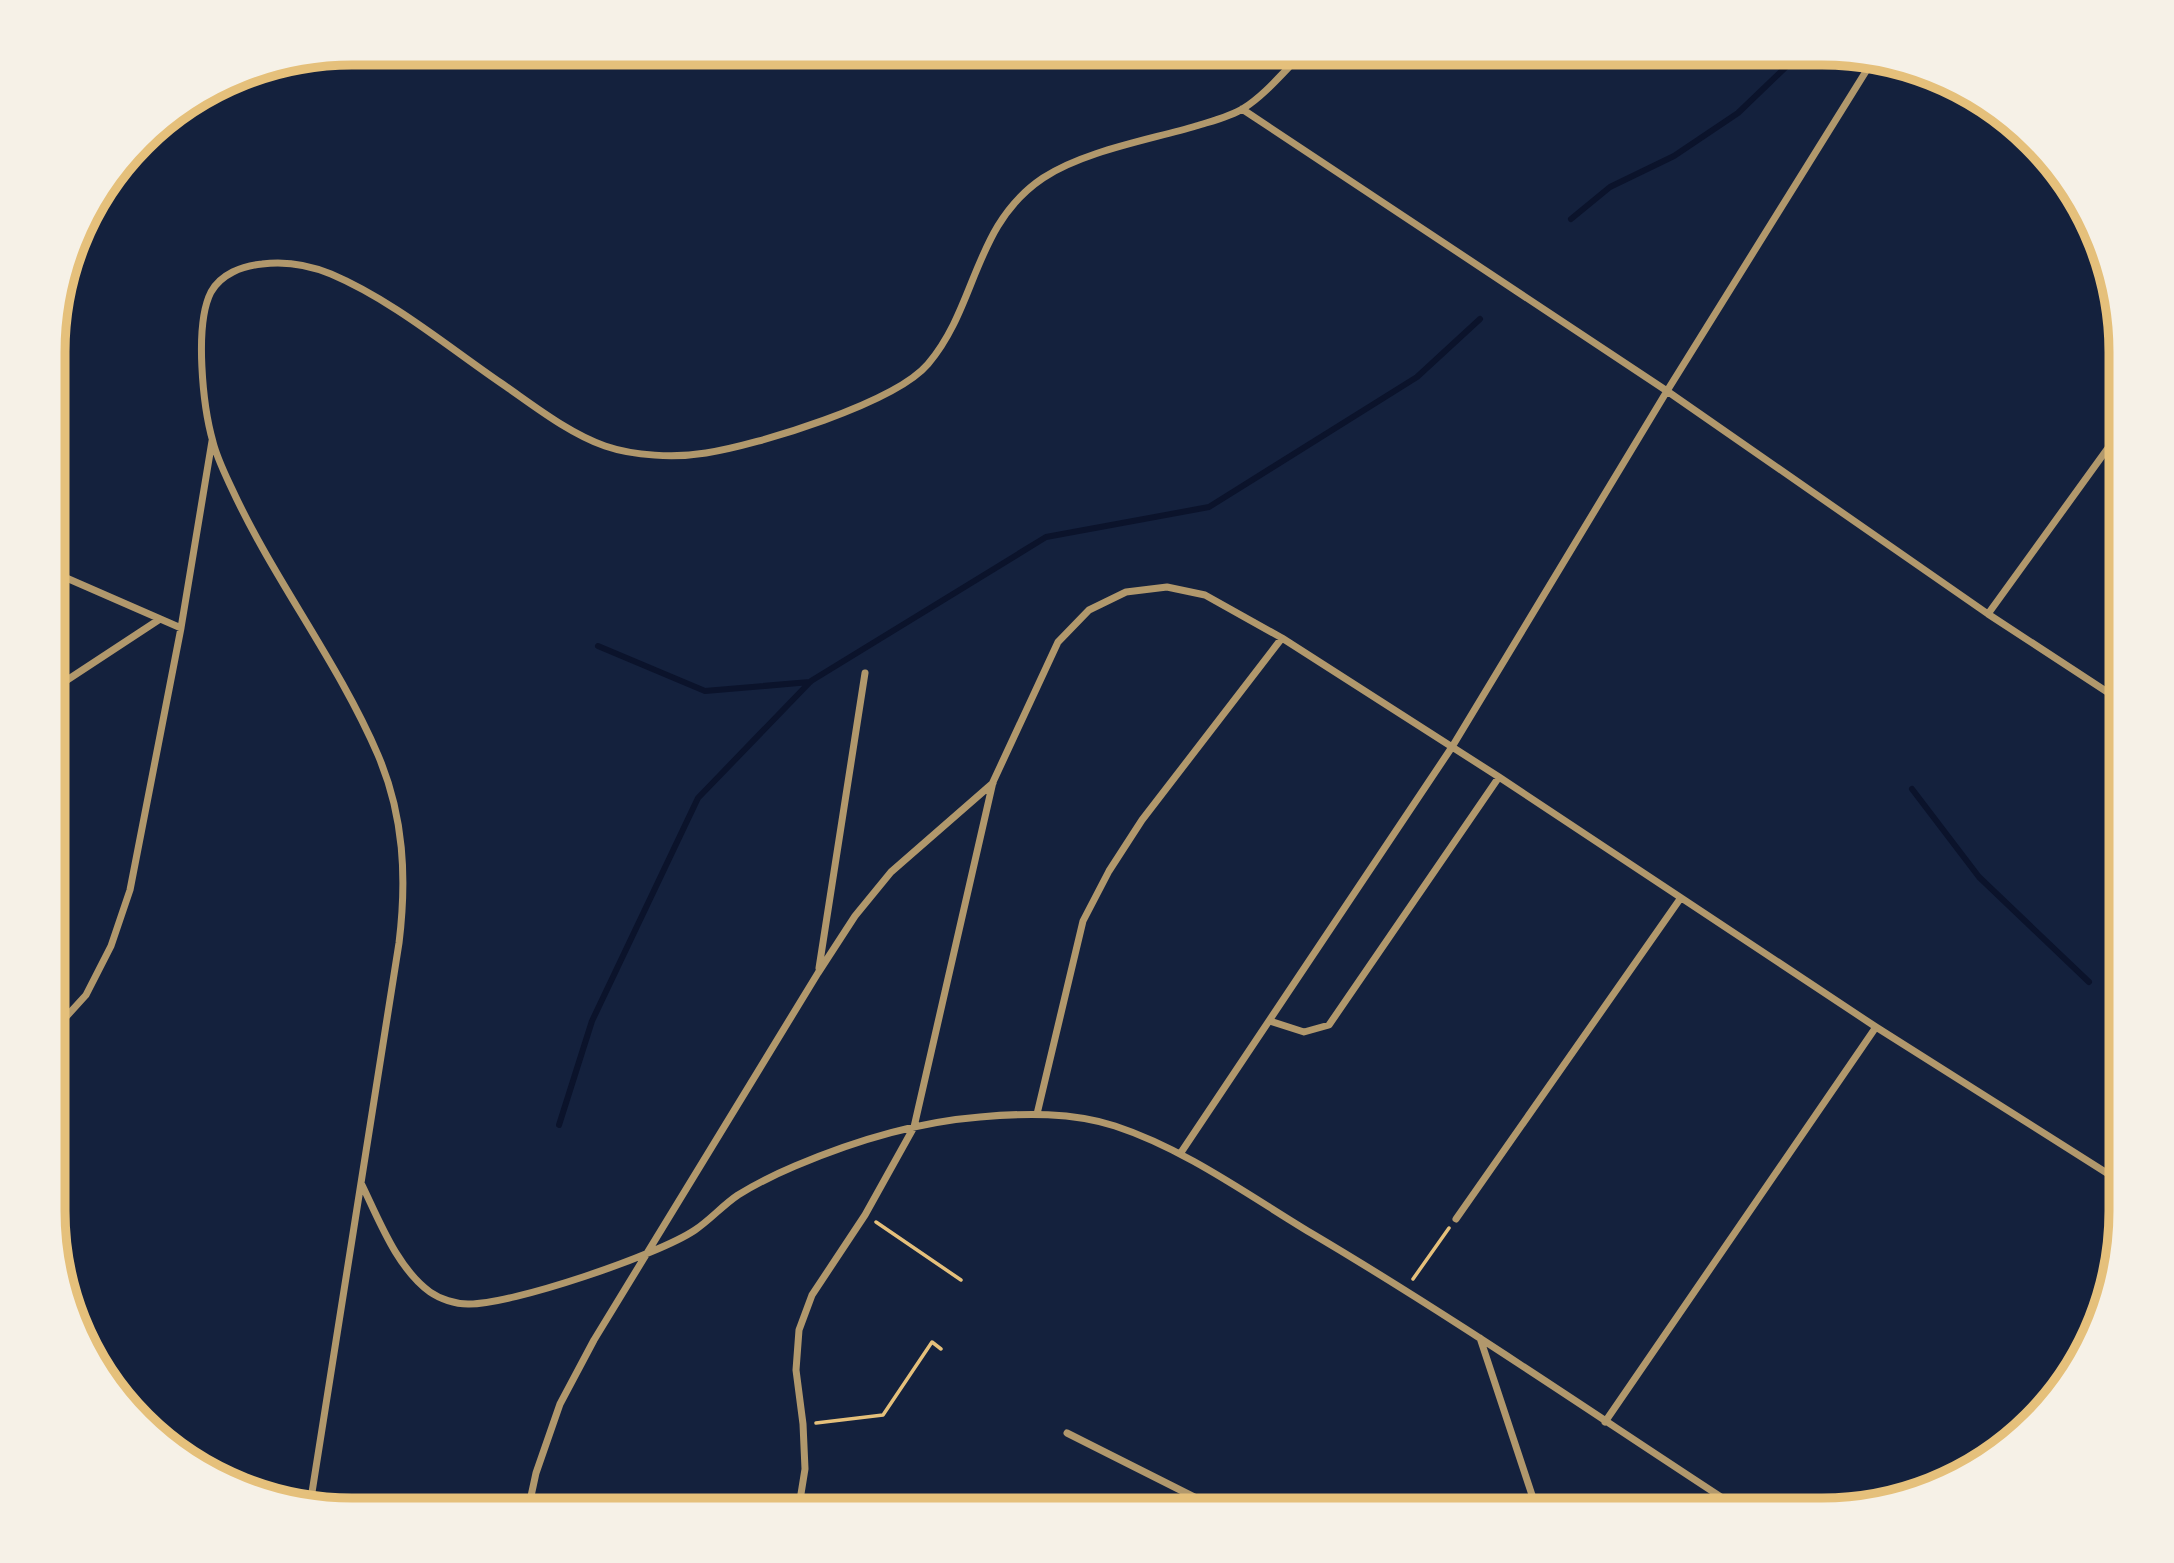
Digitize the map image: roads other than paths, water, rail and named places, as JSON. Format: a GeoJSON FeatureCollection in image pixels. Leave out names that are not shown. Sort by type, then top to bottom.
{"type":"FeatureCollection","features":[{"type":"Feature","properties":{"kind":"street"},"geometry":{"type":"LineString","coordinates":[[312,1496],[405,896],[403,848],[395,804],[378,754],[233,492],[212,440],[203,373],[202,324],[212,291],[229,273],[251,265],[284,261],[329,273],[382,303],[552,418],[605,446],[654,454],[700,454],[747,445],[866,404],[902,387],[926,367],[949,334],[998,222],[1017,199],[1046,176],[1080,160],[1242,109],[1290,65]]}},
{"type":"Feature","properties":{"kind":"street"},"geometry":{"type":"LineString","coordinates":[[1180,1154],[1452,747],[1667,391],[1868,68]]}},
{"type":"Feature","properties":{"kind":"street"},"geometry":{"type":"LineString","coordinates":[[1242,109],[1667,391],[1988,614],[2109,693]]}},
{"type":"Feature","properties":{"kind":"street"},"geometry":{"type":"LineString","coordinates":[[65,1017],[86,995],[111,946],[130,890],[181,628],[212,440]]}},
{"type":"Feature","properties":{"kind":"street"},"geometry":{"type":"LineString","coordinates":[[1988,614],[2109,447]]}},
{"type":"Feature","properties":{"kind":"street"},"geometry":{"type":"LineString","coordinates":[[65,577],[181,628]]}},
{"type":"Feature","properties":{"kind":"street"},"geometry":{"type":"LineString","coordinates":[[800,1498],[804,1469],[803,1424],[796,1370],[799,1330],[812,1295],[865,1215],[914,1126],[993,782],[1058,642],[1089,610],[1126,592],[1167,587],[1205,595],[1282,638],[1499,777],[1876,1027],[2109,1174]]}},
{"type":"Feature","properties":{"kind":"street"},"geometry":{"type":"LineString","coordinates":[[65,681],[160,619]]}},
{"type":"Feature","properties":{"kind":"street"},"geometry":{"type":"LineString","coordinates":[[1037,1114],[1083,921],[1109,871],[1142,820],[1282,638]]}},
{"type":"Feature","properties":{"kind":"street"},"geometry":{"type":"LineString","coordinates":[[818,973],[864,673]]}},
{"type":"Feature","properties":{"kind":"street"},"geometry":{"type":"LineString","coordinates":[[1270,1021],[1304,1032],[1329,1026],[1499,777]]}},
{"type":"Feature","properties":{"kind":"street"},"geometry":{"type":"LineString","coordinates":[[531,1498],[536,1473],[561,1404],[594,1340],[818,973],[855,916],[891,872],[993,782]]}},
{"type":"Feature","properties":{"kind":"street"},"geometry":{"type":"LineString","coordinates":[[1456,1219],[1680,899]]}},
{"type":"Feature","properties":{"kind":"street"},"geometry":{"type":"LineString","coordinates":[[1605,1422],[1876,1027]]}},
{"type":"Feature","properties":{"kind":"street"},"geometry":{"type":"LineString","coordinates":[[362,1184],[388,1239],[414,1277],[430,1293],[448,1301],[469,1304],[542,1290],[651,1250],[694,1230],[739,1195],[791,1167],[846,1145],[914,1126],[978,1117],[1037,1114],[1114,1126],[1180,1154],[1406,1289],[1722,1498]]}},
{"type":"Feature","properties":{"kind":"street"},"geometry":{"type":"LineString","coordinates":[[1480,1337],[1532,1498]]}},
{"type":"Feature","properties":{"kind":"street"},"geometry":{"type":"LineString","coordinates":[[1068,1433],[1196,1498]]}},
{"type":"Feature","properties":{"kind":"waterway"},"geometry":{"type":"LineString","coordinates":[[1571,219],[1610,187],[1674,156],[1738,113],[1788,65]]}},
{"type":"Feature","properties":{"kind":"waterway"},"geometry":{"type":"LineString","coordinates":[[559,1125],[592,1021],[698,798],[811,681],[1046,537],[1209,507],[1417,377],[1480,319]]}},
{"type":"Feature","properties":{"kind":"waterway"},"geometry":{"type":"LineString","coordinates":[[598,646],[705,691],[810,682]]}},
{"type":"Feature","properties":{"kind":"waterway"},"geometry":{"type":"LineString","coordinates":[[1912,789],[1979,877],[2089,982]]}}]}
